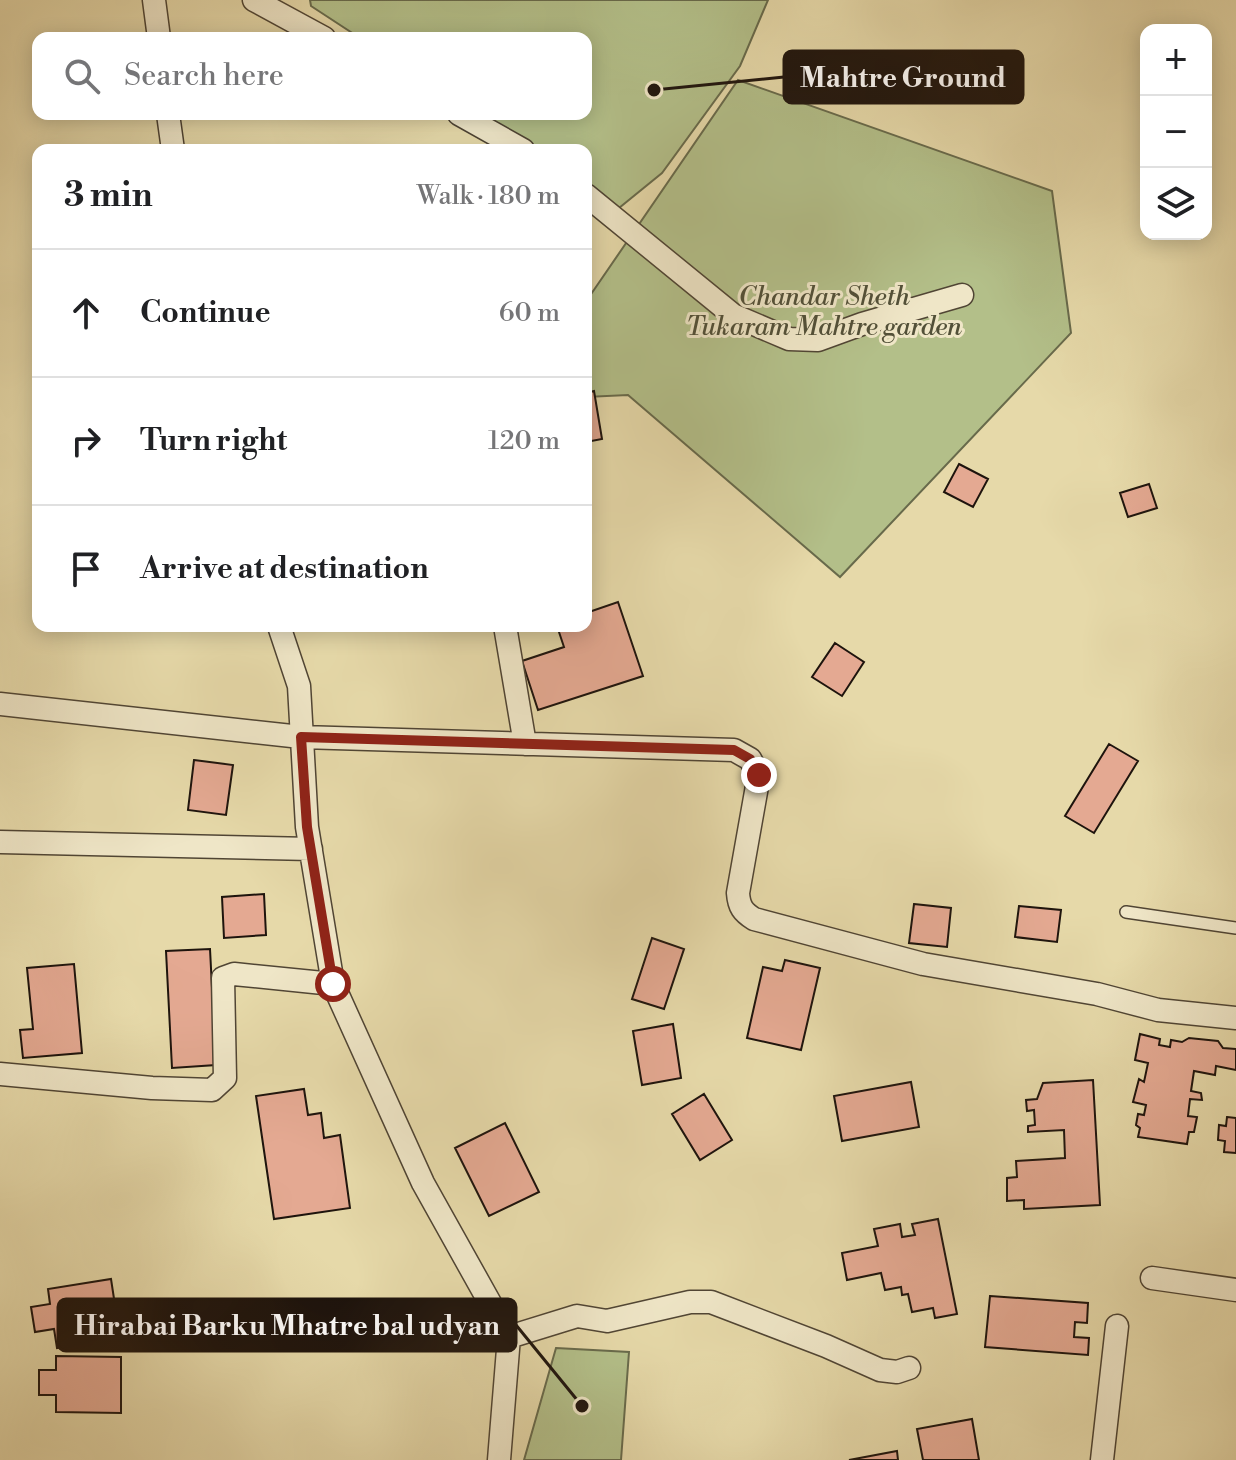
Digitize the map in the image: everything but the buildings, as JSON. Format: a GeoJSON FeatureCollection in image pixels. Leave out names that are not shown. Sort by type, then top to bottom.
{"type":"FeatureCollection","features":[{"type":"Feature","properties":{"kind":"street"},"geometry":{"type":"LineString","coordinates":[[154,0],[158,32]]}},
{"type":"Feature","properties":{"kind":"street"},"geometry":{"type":"LineString","coordinates":[[254,0],[313,32]]}},
{"type":"Feature","properties":{"kind":"street"},"geometry":{"type":"LineString","coordinates":[[169,120],[172,144]]}},
{"type":"Feature","properties":{"kind":"street"},"geometry":{"type":"LineString","coordinates":[[470,120],[512,144]]}},
{"type":"Feature","properties":{"kind":"street"},"geometry":{"type":"LineString","coordinates":[[592,200],[733,315],[789,339],[818,340],[962,295]]}},
{"type":"Feature","properties":{"kind":"street"},"geometry":{"type":"LineString","coordinates":[[281,632],[299,686],[311,849],[333,984],[423,1183],[509,1337],[499,1460]]}},
{"type":"Feature","properties":{"kind":"street"},"geometry":{"type":"LineString","coordinates":[[506,632],[525,744]]}},
{"type":"Feature","properties":{"kind":"street"},"geometry":{"type":"LineString","coordinates":[[0,704],[301,737],[734,750],[750,759],[759,775],[739,903],[744,912],[754,919],[923,964],[1097,994],[1158,1010],[1236,1018]]}},
{"type":"Feature","properties":{"kind":"street"},"geometry":{"type":"LineString","coordinates":[[0,842],[311,849]]}},
{"type":"Feature","properties":{"kind":"street"},"geometry":{"type":"LineString","coordinates":[[0,1074],[152,1088],[212,1090],[225,1078],[223,978],[234,974],[333,984]]}},
{"type":"Feature","properties":{"kind":"street"},"geometry":{"type":"LineString","coordinates":[[1152,1278],[1236,1290]]}},
{"type":"Feature","properties":{"kind":"street"},"geometry":{"type":"LineString","coordinates":[[509,1337],[577,1316],[607,1321],[690,1302],[711,1302],[880,1370],[897,1372],[909,1368]]}},
{"type":"Feature","properties":{"kind":"street"},"geometry":{"type":"LineString","coordinates":[[1102,1460],[1117,1326]]}},
{"type":"Feature","properties":{"kind":"lane"},"geometry":{"type":"LineString","coordinates":[[1126,912],[1236,928]]}},
{"type":"Feature","properties":{"kind":"green space"},"geometry":{"type":"Polygon","coordinates":[[[310,0],[768,0],[740,66],[662,173],[619,208],[592,190],[592,144],[522,144],[485,120],[592,120],[592,32],[351,32],[311,6],[310,0]]]}},
{"type":"Feature","properties":{"kind":"green space","name":"Chandar Sheth Tukaram Mahtre garden"},"geometry":{"type":"Polygon","coordinates":[[[738,80],[1052,191],[1071,333],[840,577],[628,395],[592,397],[592,293],[738,80]]]}},
{"type":"Feature","properties":{"kind":"green space"},"geometry":{"type":"Polygon","coordinates":[[[556,1348],[629,1352],[621,1460],[524,1460],[556,1348]]]}},
{"type":"Feature","properties":{"kind":"place","name":"Mahtre Ground"},"geometry":{"type":"Point","coordinates":[654,90]}},
{"type":"Feature","properties":{"kind":"place","name":"Hirabai Barku Mhatre bal udyan"},"geometry":{"type":"Point","coordinates":[582,1406]}},
{"type":"Feature","properties":{"kind":"route"},"geometry":{"type":"LineString","coordinates":[[333,984],[307,827],[301,737],[734,750],[750,759],[759,775]]}}]}
